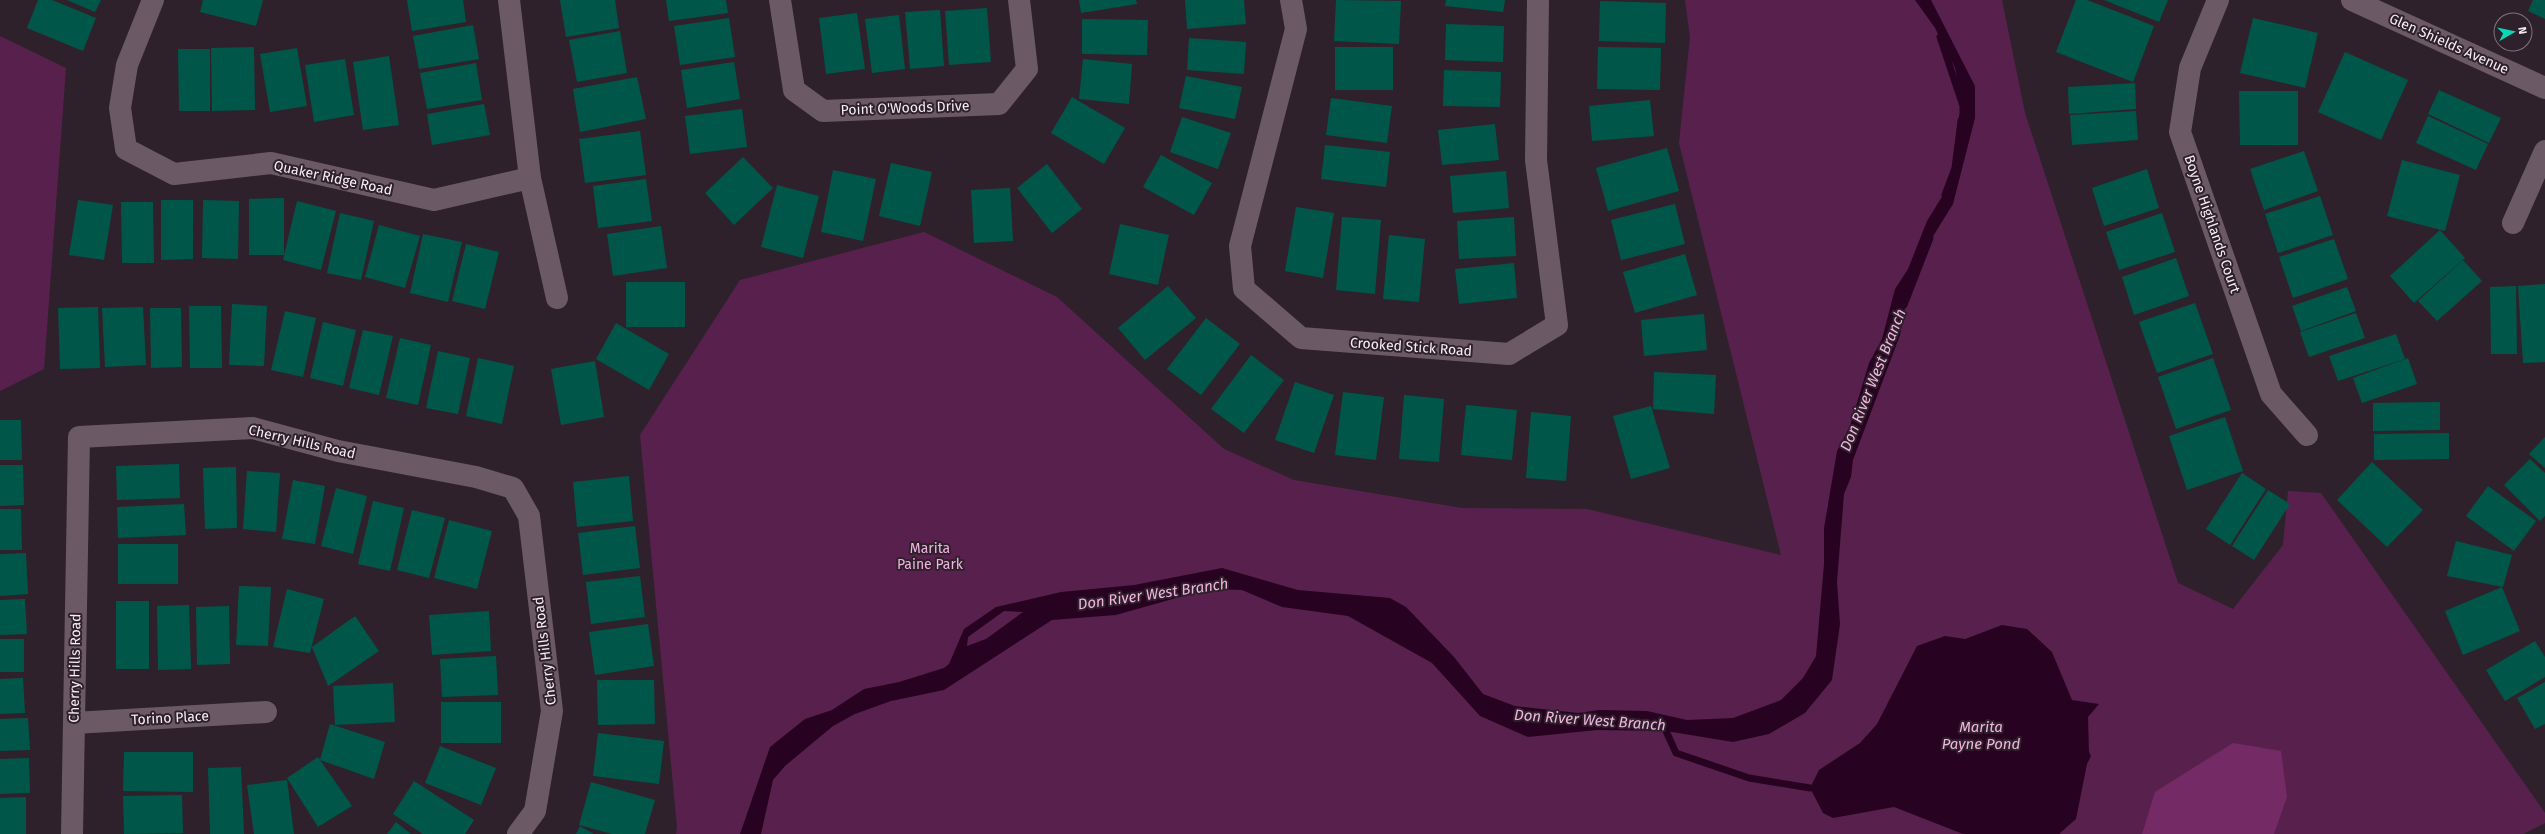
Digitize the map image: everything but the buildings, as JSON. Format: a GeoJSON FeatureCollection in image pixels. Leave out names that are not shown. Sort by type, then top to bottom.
{"type":"FeatureCollection","features":[{"type":"Feature","properties":{"kind":"street","name":"Quaker Ridge Road"},"geometry":{"type":"LineString","coordinates":[[153,0],[127,66],[120,108],[126,149],[174,174],[271,163],[434,200],[530,178]]}},
{"type":"Feature","properties":{"kind":"street"},"geometry":{"type":"LineString","coordinates":[[509,0],[530,178],[557,298]]}},
{"type":"Feature","properties":{"kind":"street","name":"Point O'Woods Drive"},"geometry":{"type":"LineString","coordinates":[[780,0],[794,90],[823,112],[998,104],[1027,69],[1019,0]]}},
{"type":"Feature","properties":{"kind":"street","name":"Crooked Stick Road"},"geometry":{"type":"LineString","coordinates":[[1291,0],[1296,29],[1240,246],[1244,289],[1301,338],[1509,354],[1557,326],[1536,160],[1538,0]]}},
{"type":"Feature","properties":{"kind":"street","name":"Boyne Highlands Court"},"geometry":{"type":"LineString","coordinates":[[2218,0],[2190,68],[2180,132],[2271,394],[2307,435]]}},
{"type":"Feature","properties":{"kind":"street","name":"Glen Shields Avenue"},"geometry":{"type":"LineString","coordinates":[[2352,0],[2545,88]]}},
{"type":"Feature","properties":{"kind":"street"},"geometry":{"type":"LineString","coordinates":[[2513,223],[2545,151]]}},
{"type":"Feature","properties":{"kind":"street","name":"Cherry Hills Road"},"geometry":{"type":"LineString","coordinates":[[72,834],[79,437],[253,428],[338,451],[476,477],[513,488],[529,516],[552,711],[535,811],[518,834]]}},
{"type":"Feature","properties":{"kind":"street","name":"Torino Place"},"geometry":{"type":"LineString","coordinates":[[74,723],[266,712]]}},
{"type":"Feature","properties":{"kind":"green space","name":"Marita Paine Park"},"geometry":{"type":"Polygon","coordinates":[[[1685,0],[2002,0],[2025,113],[2178,583],[2233,609],[2283,545],[2288,491],[2321,493],[2545,813],[2545,823],[2523,834],[676,834],[677,827],[640,435],[740,280],[924,232],[1057,297],[1224,449],[1294,480],[1462,508],[1587,509],[1781,555],[1679,143],[1690,37],[1685,0]]]}},
{"type":"Feature","properties":{"kind":"green space"},"geometry":{"type":"Polygon","coordinates":[[[0,36],[66,68],[44,369],[0,391],[0,36]]]}},
{"type":"Feature","properties":{"kind":"shaded area"},"geometry":{"type":"Polygon","coordinates":[[[2233,743],[2281,751],[2287,797],[2274,834],[2142,834],[2155,792],[2233,743]]]}},
{"type":"Feature","properties":{"kind":"water"},"geometry":{"type":"Polygon","coordinates":[[[1915,0],[1931,0],[1975,86],[1975,118],[1953,204],[1924,251],[1909,286],[1900,335],[1853,460],[1851,477],[1844,494],[1837,582],[1840,624],[1832,680],[1805,713],[1769,734],[1733,742],[1666,731],[1597,730],[1528,737],[1480,716],[1432,663],[1348,616],[1282,607],[1242,590],[1208,589],[1116,615],[1052,620],[944,690],[891,701],[855,714],[833,726],[785,766],[773,780],[761,834],[740,834],[770,747],[805,719],[832,710],[864,689],[899,682],[944,668],[949,664],[964,629],[996,607],[1061,592],[1134,585],[1222,568],[1298,590],[1390,598],[1406,607],[1454,657],[1483,694],[1515,706],[1578,713],[1599,710],[1647,711],[1687,720],[1733,718],[1781,700],[1803,678],[1816,656],[1824,564],[1824,528],[1837,451],[1850,426],[1869,363],[1882,339],[1895,289],[1908,269],[1927,221],[1951,182],[1961,135],[1958,121],[1962,101],[1955,68],[1935,28],[1915,0]],[[1004,611],[968,637],[967,646],[986,639],[1023,612],[1004,611]]]}},
{"type":"Feature","properties":{"kind":"water","name":"Marita Payne Pond"},"geometry":{"type":"Polygon","coordinates":[[[2002,625],[2027,629],[2052,652],[2072,700],[2099,704],[2088,717],[2089,752],[2091,756],[2087,764],[2076,819],[2059,834],[1963,834],[1894,807],[1833,818],[1823,813],[1810,788],[1819,770],[1860,743],[1877,724],[1917,646],[1945,636],[1965,639],[2002,625]]]}},
{"type":"Feature","properties":{"kind":"waterway","name":"Don River West Branch"},"geometry":{"type":"LineString","coordinates":[[1940,37],[1963,106],[1963,111]]}},
{"type":"Feature","properties":{"kind":"waterway","name":"Don River West Branch"},"geometry":{"type":"LineString","coordinates":[[1945,195],[1955,168],[1961,121]]}},
{"type":"Feature","properties":{"kind":"waterway","name":"Don River West Branch"},"geometry":{"type":"LineString","coordinates":[[1904,305],[1930,238]]}},
{"type":"Feature","properties":{"kind":"waterway"},"geometry":{"type":"LineString","coordinates":[[1666,731],[1676,753],[1749,778],[1810,788]]}}]}
